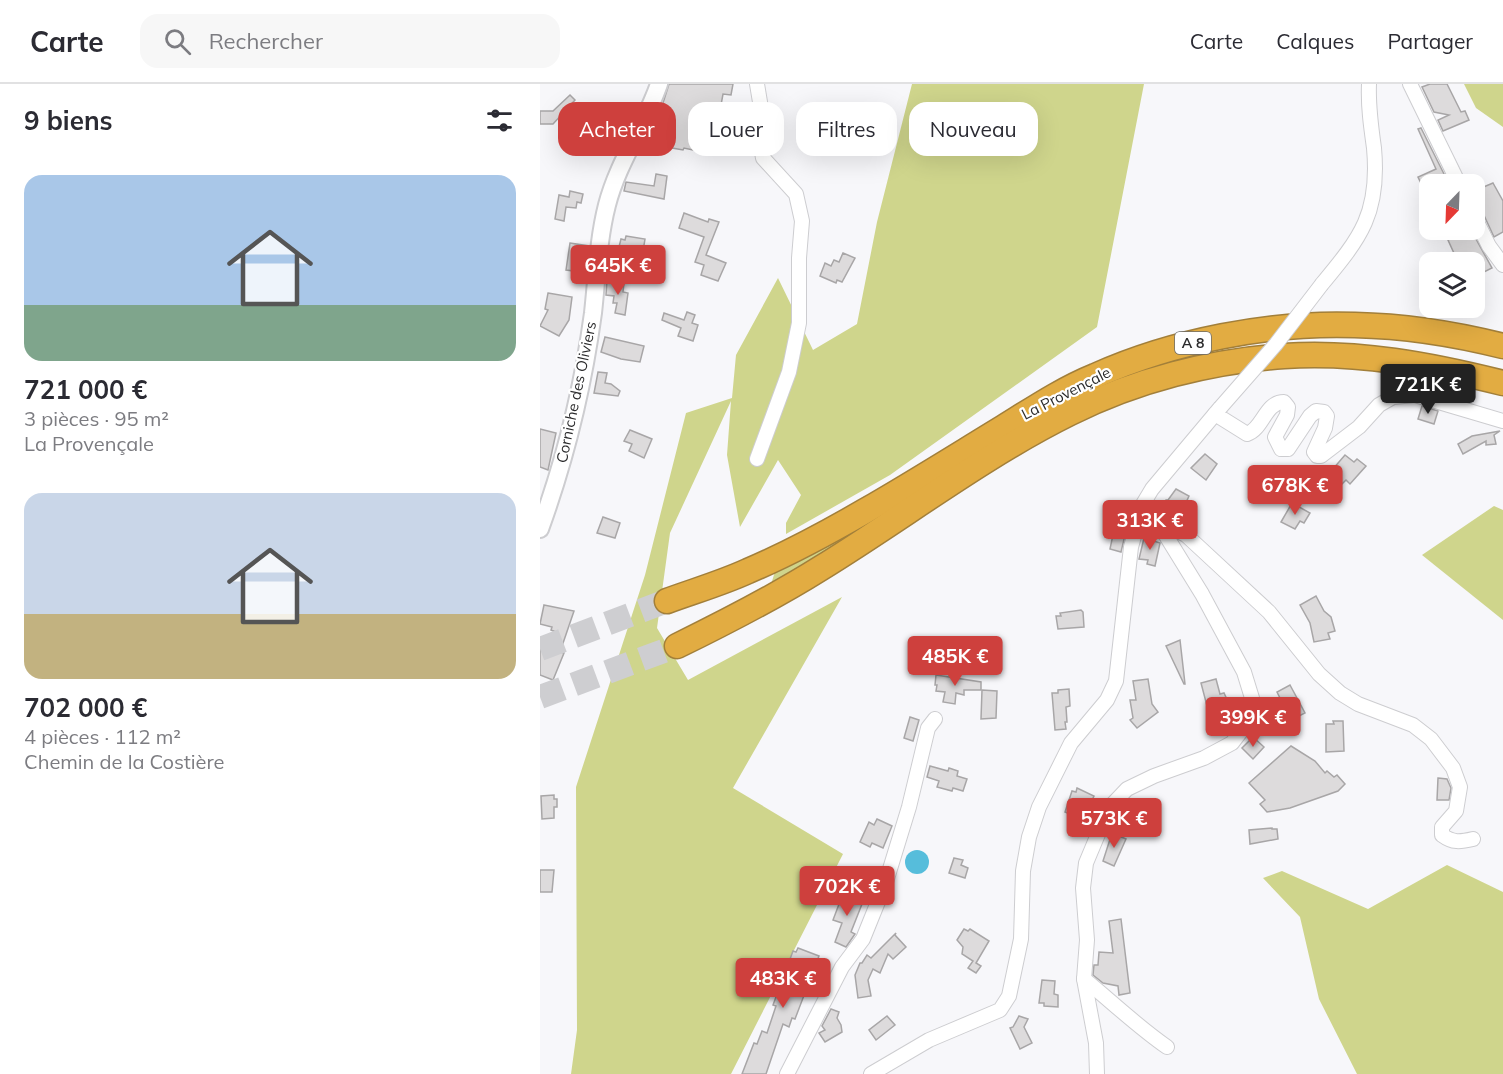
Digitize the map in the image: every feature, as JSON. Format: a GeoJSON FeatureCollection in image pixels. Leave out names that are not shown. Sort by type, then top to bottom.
{"type":"FeatureCollection","features":[{"type":"Feature","properties":{"kind":"highway","name":"La Provençale"},"geometry":{"type":"LineString","coordinates":[[667,601],[747,572],[864,512],[1054,396],[1094,376],[1182,345],[1260,330],[1354,324],[1450,335],[1503,346]]}},
{"type":"Feature","properties":{"kind":"highway","name":"La Provençale"},"geometry":{"type":"LineString","coordinates":[[678,646],[732,619],[820,569],[1037,430],[1106,397],[1154,380],[1241,361],[1312,355],[1388,359],[1503,382]]}},
{"type":"Feature","properties":{"kind":"street","name":"Corniche des Oliviers"},"geometry":{"type":"LineString","coordinates":[[540,529],[565,453],[580,382],[591,323],[599,249],[607,205],[617,176],[660,84]]}},
{"type":"Feature","properties":{"kind":"street"},"geometry":{"type":"LineString","coordinates":[[757,84],[761,108],[759,136],[763,158],[796,194],[802,221],[799,258],[799,323],[789,372],[757,459]]}},
{"type":"Feature","properties":{"kind":"street"},"geometry":{"type":"LineString","coordinates":[[871,1074],[929,1040],[1000,1010],[1009,996],[1021,939],[1023,871],[1029,837],[1040,807],[1071,743],[1107,699],[1116,681],[1131,547],[1138,519],[1152,489],[1276,344],[1356,242],[1373,199],[1376,178],[1369,84]]}},
{"type":"Feature","properties":{"kind":"street"},"geometry":{"type":"LineString","coordinates":[[1410,84],[1454,174]]}},
{"type":"Feature","properties":{"kind":"street"},"geometry":{"type":"LineString","coordinates":[[1485,238],[1503,265]]}},
{"type":"Feature","properties":{"kind":"street"},"geometry":{"type":"LineString","coordinates":[[1217,411],[1247,434],[1252,432],[1272,406],[1284,402],[1288,407],[1287,415],[1275,437],[1281,449],[1288,449],[1310,416],[1316,411],[1324,412],[1327,416],[1325,428],[1314,452],[1317,456],[1321,456],[1359,427],[1379,405],[1393,397],[1415,395],[1503,422]]}},
{"type":"Feature","properties":{"kind":"street"},"geometry":{"type":"LineString","coordinates":[[1138,519],[1172,528],[1186,535],[1269,612],[1319,674],[1340,693],[1358,704],[1413,726],[1431,739],[1453,768],[1460,787],[1456,811],[1442,827],[1442,835],[1449,841],[1459,843],[1473,839]]}},
{"type":"Feature","properties":{"kind":"street"},"geometry":{"type":"LineString","coordinates":[[1097,1074],[1096,1043],[1084,980],[1087,940],[1083,888],[1086,863],[1110,808],[1127,789],[1154,776],[1204,758],[1232,743],[1249,722],[1251,710],[1252,698],[1244,672],[1202,594],[1165,534],[1155,524]]}},
{"type":"Feature","properties":{"kind":"street"},"geometry":{"type":"LineString","coordinates":[[787,1074],[842,967],[863,939],[886,882],[909,807],[928,728],[935,719]]}},
{"type":"Feature","properties":{"kind":"street"},"geometry":{"type":"LineString","coordinates":[[1084,980],[1136,1025],[1167,1047]]}},
{"type":"Feature","properties":{"kind":"green space"},"geometry":{"type":"Polygon","coordinates":[[[912,84],[1144,84],[1097,327],[890,475],[786,534],[786,523],[801,495],[778,460],[740,527],[727,455],[731,401],[670,533],[657,628],[688,680],[842,597],[733,788],[843,854],[731,1074],[571,1074],[577,1030],[576,787],[645,575],[686,413],[732,398],[736,355],[778,278],[813,350],[857,324],[877,222],[894,156],[897,156],[897,143],[912,84]]]}},
{"type":"Feature","properties":{"kind":"green space"},"geometry":{"type":"Polygon","coordinates":[[[1464,84],[1503,84],[1503,127],[1476,108],[1464,84]]]}},
{"type":"Feature","properties":{"kind":"green space"},"geometry":{"type":"Polygon","coordinates":[[[925,487],[770,588],[776,568],[925,487]]]}},
{"type":"Feature","properties":{"kind":"green space"},"geometry":{"type":"Polygon","coordinates":[[[1494,506],[1503,510],[1503,620],[1422,555],[1494,506]]]}},
{"type":"Feature","properties":{"kind":"green space"},"geometry":{"type":"Polygon","coordinates":[[[1447,865],[1503,892],[1503,1074],[1357,1074],[1319,999],[1300,917],[1263,878],[1282,871],[1368,909],[1447,865]]]}},
{"type":"Feature","properties":{"kind":"water"},"geometry":{"type":"Polygon","coordinates":[[[917,850],[926,853],[929,862],[926,871],[917,874],[908,871],[905,862],[908,853],[917,850]]]}},
{"type":"Feature","properties":{"kind":"building"},"geometry":{"type":"Polygon","coordinates":[[[669,84],[733,84],[731,95],[723,94],[722,102],[688,102],[688,149],[676,149],[676,102],[663,102],[669,84]]]}},
{"type":"Feature","properties":{"kind":"building"},"geometry":{"type":"Polygon","coordinates":[[[1430,84],[1447,84],[1461,112],[1465,111],[1469,120],[1443,131],[1438,120],[1449,115],[1434,112],[1422,87],[1430,84]]]}},
{"type":"Feature","properties":{"kind":"building"},"geometry":{"type":"Polygon","coordinates":[[[570,95],[575,100],[573,102],[563,102],[570,95]]]}},
{"type":"Feature","properties":{"kind":"building"},"geometry":{"type":"Polygon","coordinates":[[[558,106],[558,119],[553,124],[540,124],[540,111],[553,111],[558,106]]]}},
{"type":"Feature","properties":{"kind":"building"},"geometry":{"type":"Polygon","coordinates":[[[1421,128],[1444,174],[1425,174],[1436,169],[1418,129],[1421,128]]]}},
{"type":"Feature","properties":{"kind":"building"},"geometry":{"type":"Polygon","coordinates":[[[656,174],[667,176],[664,199],[624,191],[626,182],[654,186],[656,174]]]}},
{"type":"Feature","properties":{"kind":"building"},"geometry":{"type":"Polygon","coordinates":[[[1493,183],[1503,201],[1503,232],[1494,237],[1485,218],[1485,186],[1493,183]]]}},
{"type":"Feature","properties":{"kind":"building"},"geometry":{"type":"Polygon","coordinates":[[[570,191],[583,194],[581,203],[577,202],[576,208],[566,207],[564,221],[555,219],[559,195],[569,197],[570,191]]]}},
{"type":"Feature","properties":{"kind":"building"},"geometry":{"type":"Polygon","coordinates":[[[684,213],[708,222],[709,219],[719,222],[706,255],[726,263],[718,281],[701,275],[704,265],[695,262],[704,237],[679,228],[684,213]]]}},
{"type":"Feature","properties":{"kind":"building"},"geometry":{"type":"Polygon","coordinates":[[[626,236],[645,239],[642,257],[622,253],[623,248],[619,247],[621,239],[625,240],[626,236]]]}},
{"type":"Feature","properties":{"kind":"building"},"geometry":{"type":"Polygon","coordinates":[[[1448,240],[1477,240],[1483,252],[1453,252],[1448,240]]]}},
{"type":"Feature","properties":{"kind":"building"},"geometry":{"type":"Polygon","coordinates":[[[570,243],[589,246],[588,257],[584,256],[581,272],[566,270],[570,243]]]}},
{"type":"Feature","properties":{"kind":"building"},"geometry":{"type":"Polygon","coordinates":[[[843,253],[855,258],[842,282],[837,280],[836,283],[820,276],[825,263],[831,266],[834,260],[839,262],[843,253]]]}},
{"type":"Feature","properties":{"kind":"building"},"geometry":{"type":"Polygon","coordinates":[[[1485,255],[1492,268],[1485,272],[1485,255]]]}},
{"type":"Feature","properties":{"kind":"building"},"geometry":{"type":"Polygon","coordinates":[[[607,280],[624,283],[623,292],[628,293],[625,315],[615,313],[617,303],[613,303],[614,296],[606,295],[607,280]]]}},
{"type":"Feature","properties":{"kind":"building"},"geometry":{"type":"Polygon","coordinates":[[[548,293],[572,297],[569,320],[559,336],[540,326],[548,310],[545,309],[548,293]]]}},
{"type":"Feature","properties":{"kind":"building"},"geometry":{"type":"Polygon","coordinates":[[[687,312],[695,315],[692,323],[698,325],[693,341],[678,336],[681,328],[662,320],[664,313],[684,320],[687,312]]]}},
{"type":"Feature","properties":{"kind":"building"},"geometry":{"type":"Polygon","coordinates":[[[605,337],[644,346],[640,362],[621,359],[601,352],[605,337]]]}},
{"type":"Feature","properties":{"kind":"building"},"geometry":{"type":"Polygon","coordinates":[[[598,372],[607,373],[605,383],[611,384],[620,391],[618,396],[594,393],[598,372]]]}},
{"type":"Feature","properties":{"kind":"building"},"geometry":{"type":"Polygon","coordinates":[[[1422,406],[1438,411],[1434,424],[1418,419],[1422,406]]]}},
{"type":"Feature","properties":{"kind":"building"},"geometry":{"type":"Polygon","coordinates":[[[540,429],[556,433],[548,470],[540,467],[540,429]]]}},
{"type":"Feature","properties":{"kind":"building"},"geometry":{"type":"Polygon","coordinates":[[[630,430],[652,439],[644,458],[629,451],[632,444],[624,441],[630,430]]]}},
{"type":"Feature","properties":{"kind":"building"},"geometry":{"type":"Polygon","coordinates":[[[1500,431],[1494,435],[1496,444],[1486,445],[1486,441],[1463,454],[1458,444],[1472,436],[1500,431]]]}},
{"type":"Feature","properties":{"kind":"building"},"geometry":{"type":"Polygon","coordinates":[[[1205,454],[1217,464],[1206,480],[1191,468],[1205,454]]]}},
{"type":"Feature","properties":{"kind":"building"},"geometry":{"type":"Polygon","coordinates":[[[1345,455],[1354,462],[1357,459],[1366,466],[1350,484],[1346,480],[1338,488],[1326,477],[1345,455]]]}},
{"type":"Feature","properties":{"kind":"building"},"geometry":{"type":"Polygon","coordinates":[[[1176,489],[1189,496],[1183,509],[1179,507],[1176,514],[1161,510],[1166,500],[1176,489]]]}},
{"type":"Feature","properties":{"kind":"building"},"geometry":{"type":"Polygon","coordinates":[[[1292,503],[1310,513],[1304,523],[1300,521],[1295,529],[1281,522],[1292,503]]]}},
{"type":"Feature","properties":{"kind":"building"},"geometry":{"type":"Polygon","coordinates":[[[603,517],[620,523],[615,538],[597,533],[603,517]]]}},
{"type":"Feature","properties":{"kind":"building"},"geometry":{"type":"Polygon","coordinates":[[[1114,530],[1123,532],[1125,535],[1121,552],[1110,549],[1114,530]]]}},
{"type":"Feature","properties":{"kind":"building"},"geometry":{"type":"Polygon","coordinates":[[[1144,538],[1160,543],[1155,566],[1147,564],[1148,560],[1139,559],[1144,538]]]}},
{"type":"Feature","properties":{"kind":"building"},"geometry":{"type":"Polygon","coordinates":[[[1316,596],[1324,611],[1331,617],[1335,631],[1328,633],[1330,639],[1314,642],[1310,623],[1300,605],[1316,596]]]}},
{"type":"Feature","properties":{"kind":"building"},"geometry":{"type":"Polygon","coordinates":[[[544,605],[574,611],[560,652],[564,653],[553,680],[540,675],[540,646],[550,649],[556,632],[551,630],[552,627],[540,624],[544,605]]]}},
{"type":"Feature","properties":{"kind":"building"},"geometry":{"type":"Polygon","coordinates":[[[1081,610],[1084,627],[1058,629],[1056,616],[1061,616],[1060,613],[1081,610]]]}},
{"type":"Feature","properties":{"kind":"building"},"geometry":{"type":"Polygon","coordinates":[[[1180,640],[1185,684],[1166,646],[1180,640]]]}},
{"type":"Feature","properties":{"kind":"building"},"geometry":{"type":"Polygon","coordinates":[[[936,675],[981,682],[981,690],[964,690],[964,695],[956,693],[955,704],[943,702],[945,692],[936,691],[936,675]]]}},
{"type":"Feature","properties":{"kind":"building"},"geometry":{"type":"Polygon","coordinates":[[[1148,679],[1152,704],[1158,712],[1137,728],[1130,720],[1133,718],[1130,700],[1136,700],[1133,681],[1148,679]]]}},
{"type":"Feature","properties":{"kind":"building"},"geometry":{"type":"Polygon","coordinates":[[[1216,679],[1220,694],[1224,693],[1230,706],[1215,716],[1207,706],[1201,683],[1216,679]]]}},
{"type":"Feature","properties":{"kind":"building"},"geometry":{"type":"Polygon","coordinates":[[[1290,685],[1305,713],[1291,720],[1277,692],[1290,685]]]}},
{"type":"Feature","properties":{"kind":"building"},"geometry":{"type":"Polygon","coordinates":[[[1069,689],[1070,706],[1066,707],[1066,729],[1055,730],[1052,693],[1069,689]]]}},
{"type":"Feature","properties":{"kind":"building"},"geometry":{"type":"Polygon","coordinates":[[[982,690],[997,691],[996,718],[981,719],[982,690]]]}},
{"type":"Feature","properties":{"kind":"building"},"geometry":{"type":"Polygon","coordinates":[[[910,717],[919,720],[913,741],[904,738],[910,717]]]}},
{"type":"Feature","properties":{"kind":"building"},"geometry":{"type":"Polygon","coordinates":[[[1333,721],[1343,721],[1344,751],[1326,752],[1326,724],[1334,724],[1333,721]]]}},
{"type":"Feature","properties":{"kind":"building"},"geometry":{"type":"Polygon","coordinates":[[[1253,737],[1264,747],[1253,759],[1242,748],[1253,737]]]}},
{"type":"Feature","properties":{"kind":"building"},"geometry":{"type":"Polygon","coordinates":[[[1291,746],[1315,761],[1325,773],[1327,771],[1334,777],[1337,775],[1345,784],[1338,791],[1290,808],[1267,812],[1260,804],[1265,800],[1249,783],[1291,746]]]}},
{"type":"Feature","properties":{"kind":"building"},"geometry":{"type":"Polygon","coordinates":[[[930,766],[958,771],[957,776],[967,779],[963,791],[937,787],[939,781],[927,777],[930,766]]]}},
{"type":"Feature","properties":{"kind":"building"},"geometry":{"type":"Polygon","coordinates":[[[1438,778],[1447,779],[1451,788],[1449,800],[1437,800],[1438,778]]]}},
{"type":"Feature","properties":{"kind":"building"},"geometry":{"type":"Polygon","coordinates":[[[1077,788],[1094,796],[1083,819],[1065,812],[1072,791],[1076,792],[1077,788]]]}},
{"type":"Feature","properties":{"kind":"building"},"geometry":{"type":"Polygon","coordinates":[[[554,795],[554,799],[557,799],[557,807],[554,807],[554,818],[542,819],[541,796],[554,795]]]}},
{"type":"Feature","properties":{"kind":"building"},"geometry":{"type":"Polygon","coordinates":[[[877,819],[892,826],[883,848],[872,843],[870,847],[860,842],[869,822],[874,825],[877,819]]]}},
{"type":"Feature","properties":{"kind":"building"},"geometry":{"type":"Polygon","coordinates":[[[1277,829],[1278,839],[1250,844],[1249,830],[1277,829]]]}},
{"type":"Feature","properties":{"kind":"building"},"geometry":{"type":"Polygon","coordinates":[[[1112,833],[1126,839],[1114,866],[1103,861],[1112,833]]]}},
{"type":"Feature","properties":{"kind":"building"},"geometry":{"type":"Polygon","coordinates":[[[954,858],[963,860],[961,865],[968,868],[965,878],[949,873],[954,858]]]}},
{"type":"Feature","properties":{"kind":"building"},"geometry":{"type":"Polygon","coordinates":[[[540,870],[554,870],[552,892],[540,892],[540,870]]]}},
{"type":"Feature","properties":{"kind":"building"},"geometry":{"type":"Polygon","coordinates":[[[844,891],[864,899],[851,932],[855,934],[846,947],[835,942],[842,923],[833,920],[844,891]]]}},
{"type":"Feature","properties":{"kind":"building"},"geometry":{"type":"Polygon","coordinates":[[[1121,919],[1130,993],[1119,995],[1118,986],[1103,983],[1093,975],[1094,965],[1098,965],[1099,952],[1113,953],[1109,921],[1121,919]]]}},
{"type":"Feature","properties":{"kind":"building"},"geometry":{"type":"Polygon","coordinates":[[[964,929],[968,931],[970,929],[989,941],[976,963],[981,966],[976,973],[968,968],[973,961],[962,954],[963,947],[957,940],[964,929]]]}},
{"type":"Feature","properties":{"kind":"building"},"geometry":{"type":"Polygon","coordinates":[[[896,933],[895,935],[906,947],[893,959],[888,954],[880,973],[873,969],[868,980],[871,996],[858,998],[855,975],[860,963],[867,955],[871,958],[896,933]]]}},
{"type":"Feature","properties":{"kind":"building"},"geometry":{"type":"Polygon","coordinates":[[[798,948],[819,956],[795,1019],[792,1018],[789,1027],[783,1024],[766,1074],[742,1074],[754,1043],[757,1044],[762,1031],[767,1033],[776,1006],[773,1005],[793,951],[796,952],[798,948]]]}},
{"type":"Feature","properties":{"kind":"building"},"geometry":{"type":"Polygon","coordinates":[[[1042,980],[1055,981],[1054,994],[1058,995],[1058,1007],[1044,1006],[1044,1003],[1039,1003],[1042,980]]]}},
{"type":"Feature","properties":{"kind":"building"},"geometry":{"type":"Polygon","coordinates":[[[831,1009],[839,1012],[837,1018],[842,1032],[825,1042],[819,1033],[825,1030],[822,1026],[831,1009]]]}},
{"type":"Feature","properties":{"kind":"building"},"geometry":{"type":"Polygon","coordinates":[[[887,1016],[895,1025],[876,1040],[869,1030],[887,1016]]]}},
{"type":"Feature","properties":{"kind":"building"},"geometry":{"type":"Polygon","coordinates":[[[1019,1016],[1028,1019],[1024,1027],[1032,1043],[1020,1049],[1010,1028],[1019,1016]]]}},
{"type":"Feature","properties":{"kind":"tunnel"},"geometry":{"type":"LineString","coordinates":[[540,649],[667,601]]}},
{"type":"Feature","properties":{"kind":"tunnel"},"geometry":{"type":"LineString","coordinates":[[540,697],[677,646]]}}]}
